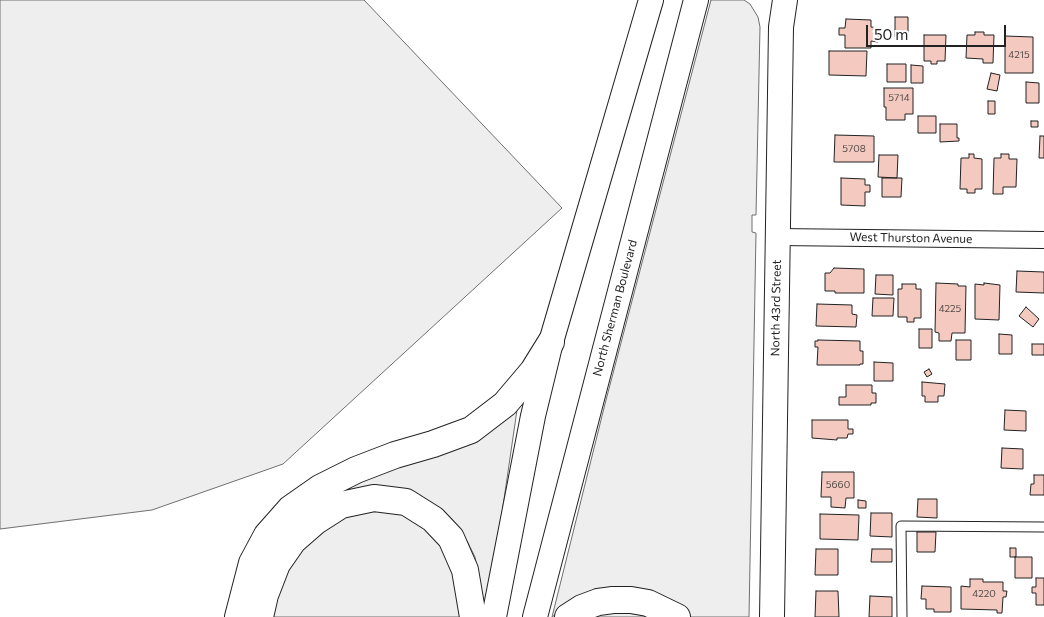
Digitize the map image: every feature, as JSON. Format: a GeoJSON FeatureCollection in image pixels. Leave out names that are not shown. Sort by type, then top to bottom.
{"type":"FeatureCollection","features":[{"type":"Feature","properties":{"kind":"main road"},"geometry":{"type":"LineString","coordinates":[[494,617],[534,416],[551,342],[651,0]]}},
{"type":"Feature","properties":{"kind":"main road","name":"North Sherman Boulevard"},"geometry":{"type":"LineString","coordinates":[[535,617],[696,0]]}},
{"type":"Feature","properties":{"kind":"main road","name":"North 43rd Street"},"geometry":{"type":"LineString","coordinates":[[772,617],[781,27],[785,0]]}},
{"type":"Feature","properties":{"kind":"main road"},"geometry":{"type":"LineString","coordinates":[[238,617],[252,563],[266,535],[290,509],[320,488],[356,470],[471,430],[505,404],[534,371],[551,342]]}},
{"type":"Feature","properties":{"kind":"main road"},"geometry":{"type":"LineString","coordinates":[[260,617],[265,596],[278,564],[294,541],[316,521],[341,506],[374,498],[406,502],[433,519],[451,538],[465,570],[473,617]]}},
{"type":"Feature","properties":{"kind":"main road"},"geometry":{"type":"LineString","coordinates":[[568,617],[582,608],[598,602],[613,600],[648,603],[677,617]]}},
{"type":"Feature","properties":{"kind":"street","name":"West Thurston Avenue"},"geometry":{"type":"LineString","coordinates":[[777,237],[1044,240]]}},
{"type":"Feature","properties":{"kind":"lane"},"geometry":{"type":"LineString","coordinates":[[902,617],[901,526],[1044,527]]}},
{"type":"Feature","properties":{"kind":"shaded area"},"geometry":{"type":"Polygon","coordinates":[[[0,0],[364,0],[562,208],[283,464],[152,510],[0,529],[0,0]]]}},
{"type":"Feature","properties":{"kind":"shaded area"},"geometry":{"type":"Polygon","coordinates":[[[711,0],[744,0],[750,4],[758,17],[760,27],[756,215],[752,215],[752,232],[756,233],[749,617],[689,617],[575,601],[552,617],[606,400],[711,0]]]}},
{"type":"Feature","properties":{"kind":"shaded area"},"geometry":{"type":"Polygon","coordinates":[[[517,410],[502,513],[484,608],[475,557],[467,541],[451,518],[426,500],[372,488],[305,507],[517,410]]]}},
{"type":"Feature","properties":{"kind":"shaded area"},"geometry":{"type":"Polygon","coordinates":[[[374,508],[401,511],[443,538],[468,617],[273,617],[278,592],[297,554],[322,529],[347,514],[374,508]]]}},
{"type":"Feature","properties":{"kind":"shaded area"},"geometry":{"type":"Polygon","coordinates":[[[616,611],[653,617],[590,617],[616,611]]]}},
{"type":"Feature","properties":{"kind":"building"},"geometry":{"type":"Polygon","coordinates":[[[895,17],[908,17],[908,37],[895,37],[895,17]]]}},
{"type":"Feature","properties":{"kind":"building"},"geometry":{"type":"Polygon","coordinates":[[[846,19],[871,20],[871,27],[879,28],[878,42],[871,41],[871,48],[845,48],[845,35],[839,35],[839,28],[845,28],[846,19]]]}},
{"type":"Feature","properties":{"kind":"building"},"geometry":{"type":"Polygon","coordinates":[[[975,32],[984,32],[984,35],[994,35],[993,63],[983,63],[983,59],[966,58],[967,35],[975,35],[975,32]]]}},
{"type":"Feature","properties":{"kind":"building"},"geometry":{"type":"Polygon","coordinates":[[[924,35],[946,35],[945,61],[937,61],[937,64],[931,64],[931,61],[924,61],[924,35]]]}},
{"type":"Feature","properties":{"kind":"building"},"geometry":{"type":"Polygon","coordinates":[[[1005,36],[1033,37],[1033,73],[1005,73],[1005,36]]]}},
{"type":"Feature","properties":{"kind":"building"},"geometry":{"type":"Polygon","coordinates":[[[829,51],[867,51],[866,76],[829,75],[829,51]]]}},
{"type":"Feature","properties":{"kind":"building"},"geometry":{"type":"Polygon","coordinates":[[[887,64],[906,64],[906,82],[887,82],[887,64]]]}},
{"type":"Feature","properties":{"kind":"building"},"geometry":{"type":"Polygon","coordinates":[[[911,65],[923,66],[923,83],[911,83],[911,65]]]}},
{"type":"Feature","properties":{"kind":"building"},"geometry":{"type":"Polygon","coordinates":[[[991,73],[1000,75],[997,91],[987,89],[991,73]]]}},
{"type":"Feature","properties":{"kind":"building"},"geometry":{"type":"Polygon","coordinates":[[[1026,82],[1039,83],[1039,103],[1026,103],[1026,82]]]}},
{"type":"Feature","properties":{"kind":"building"},"geometry":{"type":"Polygon","coordinates":[[[884,88],[913,88],[913,114],[905,114],[905,120],[886,120],[884,88]]]}},
{"type":"Feature","properties":{"kind":"building"},"geometry":{"type":"Polygon","coordinates":[[[988,101],[995,101],[995,114],[988,114],[988,101]]]}},
{"type":"Feature","properties":{"kind":"building"},"geometry":{"type":"Polygon","coordinates":[[[918,116],[936,116],[936,133],[918,133],[918,116]]]}},
{"type":"Feature","properties":{"kind":"building"},"geometry":{"type":"Polygon","coordinates":[[[1031,121],[1038,121],[1038,127],[1031,127],[1031,121]]]}},
{"type":"Feature","properties":{"kind":"building"},"geometry":{"type":"Polygon","coordinates":[[[940,124],[957,124],[957,138],[959,138],[959,141],[940,142],[940,124]]]}},
{"type":"Feature","properties":{"kind":"building"},"geometry":{"type":"Polygon","coordinates":[[[835,135],[874,136],[874,162],[834,162],[835,135]]]}},
{"type":"Feature","properties":{"kind":"building"},"geometry":{"type":"Polygon","coordinates":[[[1040,136],[1044,136],[1044,158],[1039,158],[1040,136]]]}},
{"type":"Feature","properties":{"kind":"building"},"geometry":{"type":"Polygon","coordinates":[[[969,154],[974,154],[974,158],[982,159],[982,189],[975,189],[975,193],[967,193],[967,189],[960,189],[961,158],[969,158],[969,154]]]}},
{"type":"Feature","properties":{"kind":"building"},"geometry":{"type":"Polygon","coordinates":[[[1001,154],[1009,154],[1009,159],[1017,159],[1016,187],[1003,187],[1003,194],[993,194],[994,158],[1001,158],[1001,154]]]}},
{"type":"Feature","properties":{"kind":"building"},"geometry":{"type":"Polygon","coordinates":[[[879,155],[898,155],[897,178],[878,177],[879,155]]]}},
{"type":"Feature","properties":{"kind":"building"},"geometry":{"type":"Polygon","coordinates":[[[841,178],[865,179],[865,185],[870,185],[870,192],[865,192],[865,206],[841,205],[841,178]]]}},
{"type":"Feature","properties":{"kind":"building"},"geometry":{"type":"Polygon","coordinates":[[[882,178],[902,178],[901,197],[882,197],[882,178]]]}},
{"type":"Feature","properties":{"kind":"building"},"geometry":{"type":"Polygon","coordinates":[[[834,268],[864,269],[864,293],[825,291],[825,273],[830,273],[834,268]]]}},
{"type":"Feature","properties":{"kind":"building"},"geometry":{"type":"Polygon","coordinates":[[[1017,271],[1044,272],[1044,293],[1016,292],[1017,271]]]}},
{"type":"Feature","properties":{"kind":"building"},"geometry":{"type":"Polygon","coordinates":[[[876,275],[893,275],[893,295],[875,294],[876,275]]]}},
{"type":"Feature","properties":{"kind":"building"},"geometry":{"type":"Polygon","coordinates":[[[936,283],[966,286],[965,333],[952,333],[951,341],[939,341],[939,333],[935,332],[936,283]]]}},
{"type":"Feature","properties":{"kind":"building"},"geometry":{"type":"Polygon","coordinates":[[[984,283],[1000,285],[999,320],[975,319],[975,284],[984,285],[984,283]]]}},
{"type":"Feature","properties":{"kind":"building"},"geometry":{"type":"Polygon","coordinates":[[[902,284],[916,284],[916,289],[921,289],[921,318],[914,318],[914,322],[907,322],[907,317],[898,317],[898,289],[902,289],[902,284]]]}},
{"type":"Feature","properties":{"kind":"building"},"geometry":{"type":"Polygon","coordinates":[[[873,298],[894,298],[893,316],[872,316],[873,298]]]}},
{"type":"Feature","properties":{"kind":"building"},"geometry":{"type":"Polygon","coordinates":[[[817,304],[852,305],[852,314],[857,315],[856,327],[816,326],[817,304]]]}},
{"type":"Feature","properties":{"kind":"building"},"geometry":{"type":"Polygon","coordinates":[[[1026,307],[1039,319],[1033,327],[1019,316],[1026,307]]]}},
{"type":"Feature","properties":{"kind":"building"},"geometry":{"type":"Polygon","coordinates":[[[919,329],[932,329],[932,348],[919,348],[919,329]]]}},
{"type":"Feature","properties":{"kind":"building"},"geometry":{"type":"Polygon","coordinates":[[[999,334],[1012,335],[1012,354],[999,354],[999,334]]]}},
{"type":"Feature","properties":{"kind":"building"},"geometry":{"type":"Polygon","coordinates":[[[956,340],[971,340],[971,360],[956,360],[956,340]]]}},
{"type":"Feature","properties":{"kind":"building"},"geometry":{"type":"Polygon","coordinates":[[[815,341],[860,341],[860,351],[863,351],[863,364],[817,365],[818,347],[815,347],[815,341]]]}},
{"type":"Feature","properties":{"kind":"building"},"geometry":{"type":"Polygon","coordinates":[[[1032,344],[1044,344],[1044,355],[1032,355],[1032,344]]]}},
{"type":"Feature","properties":{"kind":"building"},"geometry":{"type":"Polygon","coordinates":[[[874,362],[893,363],[893,381],[874,381],[874,362]]]}},
{"type":"Feature","properties":{"kind":"building"},"geometry":{"type":"Polygon","coordinates":[[[929,369],[932,374],[927,377],[924,372],[929,369]]]}},
{"type":"Feature","properties":{"kind":"building"},"geometry":{"type":"Polygon","coordinates":[[[922,382],[945,384],[944,396],[938,396],[938,402],[925,402],[925,396],[922,396],[922,382]]]}},
{"type":"Feature","properties":{"kind":"building"},"geometry":{"type":"Polygon","coordinates":[[[846,385],[872,385],[872,393],[876,393],[876,403],[871,403],[871,405],[839,405],[839,397],[846,397],[846,385]]]}},
{"type":"Feature","properties":{"kind":"building"},"geometry":{"type":"Polygon","coordinates":[[[1005,410],[1026,411],[1026,431],[1004,430],[1005,410]]]}},
{"type":"Feature","properties":{"kind":"building"},"geometry":{"type":"Polygon","coordinates":[[[812,420],[848,420],[848,429],[853,429],[853,434],[848,434],[847,438],[837,438],[837,440],[812,438],[812,420]]]}},
{"type":"Feature","properties":{"kind":"building"},"geometry":{"type":"Polygon","coordinates":[[[1002,448],[1023,449],[1023,469],[1001,468],[1002,448]]]}},
{"type":"Feature","properties":{"kind":"building"},"geometry":{"type":"Polygon","coordinates":[[[822,472],[854,472],[854,498],[846,498],[845,508],[831,507],[831,497],[821,497],[822,472]]]}},
{"type":"Feature","properties":{"kind":"building"},"geometry":{"type":"Polygon","coordinates":[[[1034,475],[1044,475],[1044,495],[1030,495],[1031,484],[1034,484],[1034,475]]]}},
{"type":"Feature","properties":{"kind":"building"},"geometry":{"type":"Polygon","coordinates":[[[918,499],[937,499],[937,518],[917,517],[918,499]]]}},
{"type":"Feature","properties":{"kind":"building"},"geometry":{"type":"Polygon","coordinates":[[[858,500],[866,501],[866,508],[858,508],[858,500]]]}},
{"type":"Feature","properties":{"kind":"building"},"geometry":{"type":"Polygon","coordinates":[[[871,513],[892,513],[892,537],[870,536],[871,513]]]}},
{"type":"Feature","properties":{"kind":"building"},"geometry":{"type":"Polygon","coordinates":[[[820,514],[859,515],[858,540],[820,539],[820,514]]]}},
{"type":"Feature","properties":{"kind":"building"},"geometry":{"type":"Polygon","coordinates":[[[917,532],[936,532],[935,552],[917,552],[917,532]]]}},
{"type":"Feature","properties":{"kind":"building"},"geometry":{"type":"Polygon","coordinates":[[[1010,548],[1016,548],[1016,557],[1010,557],[1010,548]]]}},
{"type":"Feature","properties":{"kind":"building"},"geometry":{"type":"Polygon","coordinates":[[[816,549],[838,549],[838,575],[815,575],[816,549]]]}},
{"type":"Feature","properties":{"kind":"building"},"geometry":{"type":"Polygon","coordinates":[[[872,549],[892,549],[892,562],[871,562],[872,549]]]}},
{"type":"Feature","properties":{"kind":"building"},"geometry":{"type":"Polygon","coordinates":[[[1015,557],[1032,557],[1032,578],[1015,578],[1015,557]]]}},
{"type":"Feature","properties":{"kind":"building"},"geometry":{"type":"Polygon","coordinates":[[[1036,578],[1044,578],[1044,605],[1036,605],[1036,593],[1032,593],[1032,587],[1036,587],[1036,578]]]}},
{"type":"Feature","properties":{"kind":"building"},"geometry":{"type":"Polygon","coordinates":[[[970,579],[983,579],[983,582],[1003,582],[1003,591],[1007,591],[1006,597],[1003,597],[1002,613],[997,613],[997,610],[961,609],[961,586],[970,587],[970,579]]]}},
{"type":"Feature","properties":{"kind":"building"},"geometry":{"type":"Polygon","coordinates":[[[922,586],[951,587],[951,612],[934,612],[934,609],[926,609],[926,599],[921,599],[922,586]]]}},
{"type":"Feature","properties":{"kind":"building"},"geometry":{"type":"Polygon","coordinates":[[[816,591],[838,591],[839,617],[815,617],[816,591]]]}},
{"type":"Feature","properties":{"kind":"building"},"geometry":{"type":"Polygon","coordinates":[[[870,596],[892,597],[892,617],[869,617],[870,596]]]}}]}
